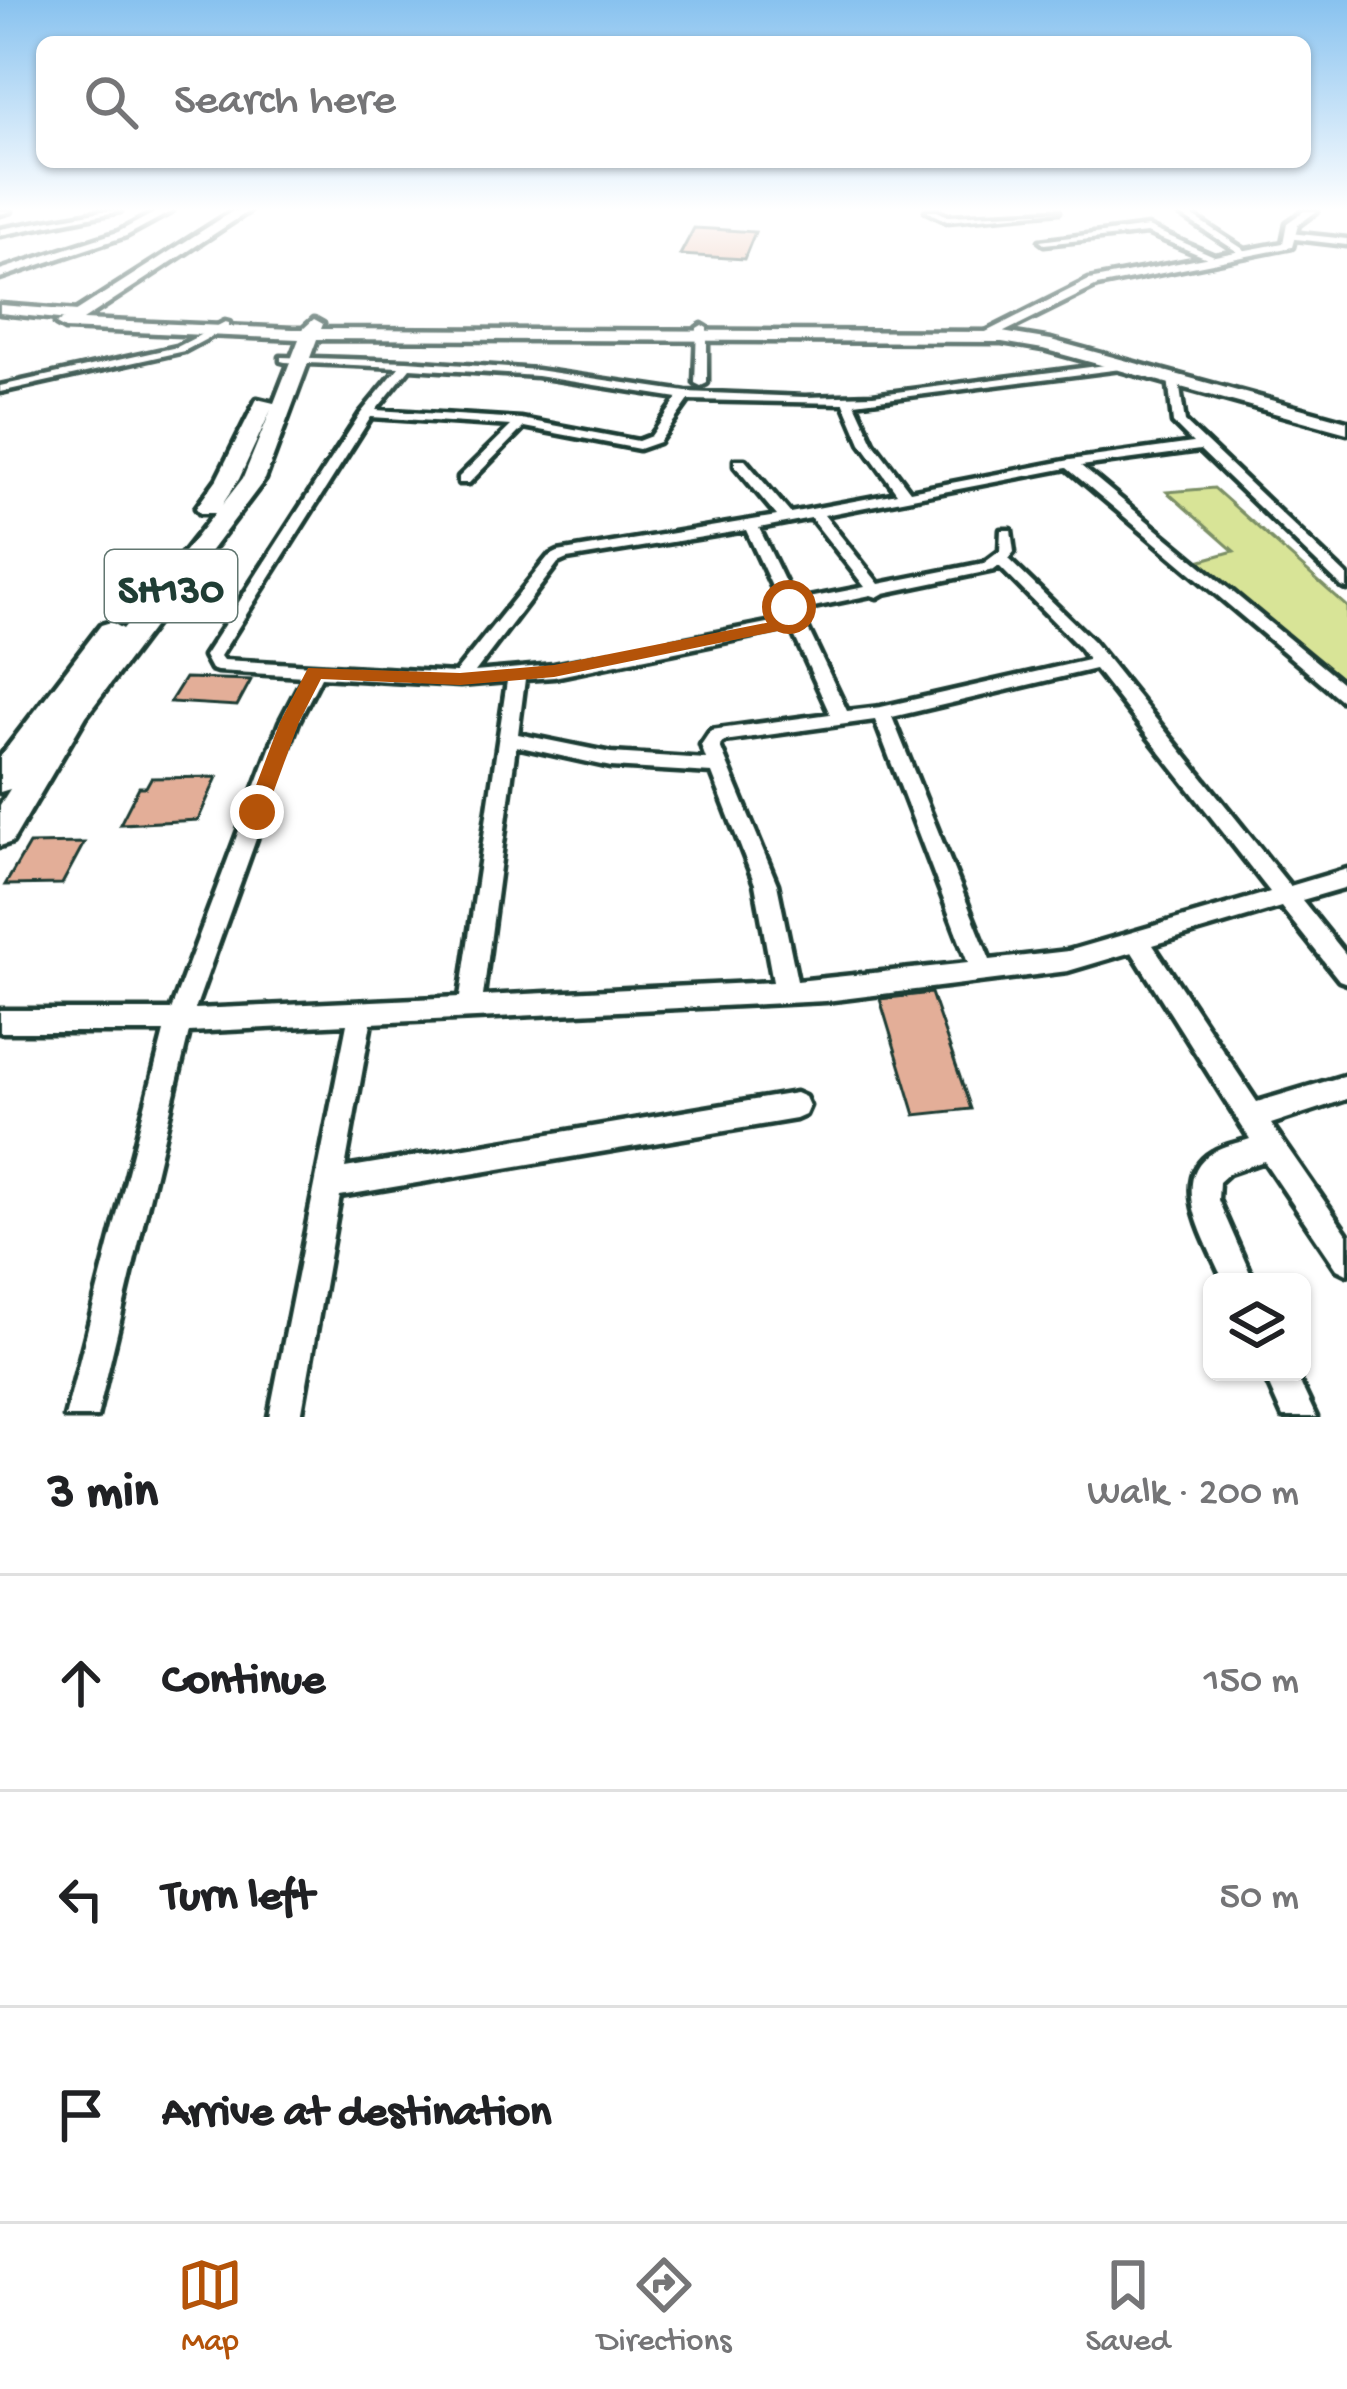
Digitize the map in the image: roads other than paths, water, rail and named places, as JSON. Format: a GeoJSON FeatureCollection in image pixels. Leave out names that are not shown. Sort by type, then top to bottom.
{"type":"FeatureCollection","features":[{"type":"Feature","properties":{"kind":"main road"},"geometry":{"type":"LineString","coordinates":[[81,321],[145,277]]}},
{"type":"Feature","properties":{"kind":"main road"},"geometry":{"type":"LineString","coordinates":[[0,310],[81,321],[152,277]]}},
{"type":"Feature","properties":{"kind":"main road"},"geometry":{"type":"LineString","coordinates":[[0,320],[220,329],[300,339],[991,333],[1098,351],[1173,379]]}},
{"type":"Feature","properties":{"kind":"main road"},"geometry":{"type":"LineString","coordinates":[[991,333],[1347,424]]}},
{"type":"Feature","properties":{"kind":"main road","name":"SH130"},"geometry":{"type":"LineString","coordinates":[[0,780],[44,715],[228,479],[300,339]]}},
{"type":"Feature","properties":{"kind":"main road","name":"SH130"},"geometry":{"type":"LineString","coordinates":[[0,833],[75,710],[254,479],[300,339]]}},
{"type":"Feature","properties":{"kind":"street"},"geometry":{"type":"LineString","coordinates":[[991,333],[1094,283],[1122,277]]}},
{"type":"Feature","properties":{"kind":"street"},"geometry":{"type":"LineString","coordinates":[[0,389],[180,349],[220,329]]}},
{"type":"Feature","properties":{"kind":"street"},"geometry":{"type":"LineString","coordinates":[[701,383],[702,332]]}},
{"type":"Feature","properties":{"kind":"street"},"geometry":{"type":"LineString","coordinates":[[300,339],[407,364],[537,374],[686,396],[848,400],[1121,366]]}},
{"type":"Feature","properties":{"kind":"street"},"geometry":{"type":"LineString","coordinates":[[407,364],[367,413],[212,656],[217,665],[460,679],[642,655],[1002,561],[1007,552],[1006,533]]}},
{"type":"Feature","properties":{"kind":"street"},"geometry":{"type":"LineString","coordinates":[[1173,379],[1176,417],[1200,446],[1347,584]]}},
{"type":"Feature","properties":{"kind":"street"},"geometry":{"type":"LineString","coordinates":[[367,413],[521,423],[648,444],[686,396]]}},
{"type":"Feature","properties":{"kind":"street"},"geometry":{"type":"LineString","coordinates":[[848,400],[867,443],[906,495]]}},
{"type":"Feature","properties":{"kind":"street"},"geometry":{"type":"LineString","coordinates":[[464,480],[521,423]]}},
{"type":"Feature","properties":{"kind":"street"},"geometry":{"type":"LineString","coordinates":[[460,679],[563,555],[751,525],[1070,464],[1200,446]]}},
{"type":"Feature","properties":{"kind":"street"},"geometry":{"type":"LineString","coordinates":[[740,463],[786,518]]}},
{"type":"Feature","properties":{"kind":"street"},"geometry":{"type":"LineString","coordinates":[[1070,464],[1347,696]]}},
{"type":"Feature","properties":{"kind":"street"},"geometry":{"type":"LineString","coordinates":[[815,513],[877,592]]}},
{"type":"Feature","properties":{"kind":"street"},"geometry":{"type":"LineString","coordinates":[[751,525],[841,718]]}},
{"type":"Feature","properties":{"kind":"street"},"geometry":{"type":"LineString","coordinates":[[1002,561],[1087,645],[1347,973]]}},
{"type":"Feature","properties":{"kind":"street"},"geometry":{"type":"LineString","coordinates":[[787,992],[766,884],[715,766],[710,745],[718,735],[881,713],[1099,663]]}},
{"type":"Feature","properties":{"kind":"street"},"geometry":{"type":"LineString","coordinates":[[81,1417],[179,1021],[290,722],[315,673]]}},
{"type":"Feature","properties":{"kind":"street"},"geometry":{"type":"LineString","coordinates":[[470,1007],[518,674]]}},
{"type":"Feature","properties":{"kind":"street"},"geometry":{"type":"LineString","coordinates":[[881,713],[983,971]]}},
{"type":"Feature","properties":{"kind":"street"},"geometry":{"type":"LineString","coordinates":[[509,738],[593,760],[715,766]]}},
{"type":"Feature","properties":{"kind":"street"},"geometry":{"type":"LineString","coordinates":[[0,1022],[179,1021],[787,992],[1068,961],[1347,878]]}},
{"type":"Feature","properties":{"kind":"street"},"geometry":{"type":"LineString","coordinates":[[1137,941],[1347,1259]]}},
{"type":"Feature","properties":{"kind":"street"},"geometry":{"type":"LineString","coordinates":[[285,1417],[361,1012]]}},
{"type":"Feature","properties":{"kind":"street"},"geometry":{"type":"LineString","coordinates":[[1251,1117],[1347,1087]]}},
{"type":"Feature","properties":{"kind":"street"},"geometry":{"type":"LineString","coordinates":[[328,1184],[796,1106]]}},
{"type":"Feature","properties":{"kind":"street"},"geometry":{"type":"LineString","coordinates":[[1235,1273],[1204,1200],[1206,1176],[1221,1162],[1270,1146]]}},
{"type":"Feature","properties":{"kind":"street"},"geometry":{"type":"LineString","coordinates":[[1284,1381],[1300,1417]]}}]}
